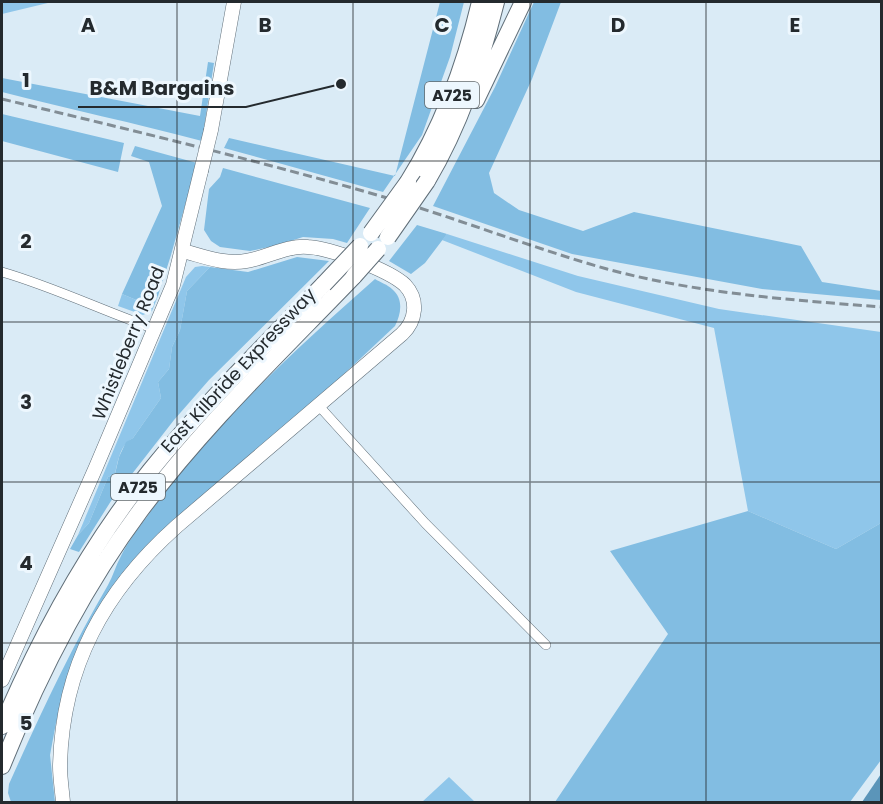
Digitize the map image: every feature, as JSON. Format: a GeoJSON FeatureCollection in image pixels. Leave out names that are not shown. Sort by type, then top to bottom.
{"type":"FeatureCollection","features":[{"type":"Feature","properties":{"kind":"highway","name":"A725"},"geometry":{"type":"LineString","coordinates":[[379,239],[435,135],[452,95],[480,2]]}},
{"type":"Feature","properties":{"kind":"highway","name":"East Kilbride Expressway"},"geometry":{"type":"LineString","coordinates":[[2,766],[63,631],[139,512],[205,431],[354,276],[379,239],[426,181],[452,134],[473,82],[496,2]]}},
{"type":"Feature","properties":{"kind":"highway","name":"A725"},"geometry":{"type":"LineString","coordinates":[[438,162],[465,127],[524,2]]}},
{"type":"Feature","properties":{"kind":"highway","name":"East Kilbride Expressway"},"geometry":{"type":"LineString","coordinates":[[2,726],[36,649],[62,601],[125,504],[187,427],[360,246],[379,239]]}},
{"type":"Feature","properties":{"kind":"street","name":"Whistleberry Road"},"geometry":{"type":"LineString","coordinates":[[2,680],[173,285],[211,130],[234,2]]}},
{"type":"Feature","properties":{"kind":"street"},"geometry":{"type":"LineString","coordinates":[[63,802],[61,753],[68,702],[82,654],[107,605],[135,566],[163,538],[406,331],[414,311],[413,301],[406,287],[395,278],[320,248],[295,247],[238,262],[183,251]]}},
{"type":"Feature","properties":{"kind":"street"},"geometry":{"type":"LineString","coordinates":[[2,272],[37,283],[98,309],[155,329]]}},
{"type":"Feature","properties":{"kind":"street"},"geometry":{"type":"LineString","coordinates":[[319,405],[422,520],[546,645]]}},
{"type":"Feature","properties":{"kind":"shaded area"},"geometry":{"type":"Polygon","coordinates":[[[2,2],[52,2],[2,14],[2,2]]]}},
{"type":"Feature","properties":{"kind":"shaded area"},"geometry":{"type":"Polygon","coordinates":[[[440,2],[464,2],[450,57],[422,135],[396,174],[440,2]]]}},
{"type":"Feature","properties":{"kind":"shaded area"},"geometry":{"type":"Polygon","coordinates":[[[534,2],[561,2],[532,79],[489,173],[494,193],[519,210],[583,231],[634,212],[801,246],[822,282],[881,291],[881,300],[762,289],[572,254],[433,206],[495,87],[534,2]]]}},
{"type":"Feature","properties":{"kind":"shaded area"},"geometry":{"type":"Polygon","coordinates":[[[208,62],[214,63],[202,141],[2,92],[2,78],[200,116],[208,62]]]}},
{"type":"Feature","properties":{"kind":"shaded area"},"geometry":{"type":"Polygon","coordinates":[[[2,114],[124,143],[118,172],[2,141],[2,114]]]}},
{"type":"Feature","properties":{"kind":"shaded area"},"geometry":{"type":"Polygon","coordinates":[[[229,138],[394,176],[383,192],[224,148],[229,138]]]}},
{"type":"Feature","properties":{"kind":"shaded area"},"geometry":{"type":"Polygon","coordinates":[[[135,146],[197,163],[158,296],[141,302],[122,294],[162,206],[149,162],[131,156],[135,146]]]}},
{"type":"Feature","properties":{"kind":"shaded area"},"geometry":{"type":"Polygon","coordinates":[[[223,168],[370,208],[347,243],[333,239],[303,237],[250,251],[220,247],[211,241],[204,230],[209,189],[220,177],[223,168]]]}},
{"type":"Feature","properties":{"kind":"shaded area"},"geometry":{"type":"Polygon","coordinates":[[[417,225],[447,234],[425,263],[411,274],[389,261],[417,225]]]}},
{"type":"Feature","properties":{"kind":"shaded area"},"geometry":{"type":"Polygon","coordinates":[[[447,234],[578,276],[719,309],[881,332],[881,523],[836,549],[748,511],[714,328],[576,292],[442,240],[447,234]]]}},
{"type":"Feature","properties":{"kind":"shaded area"},"geometry":{"type":"Polygon","coordinates":[[[297,257],[329,261],[209,380],[174,420],[111,501],[79,552],[70,549],[78,535],[89,523],[108,477],[115,474],[126,442],[133,438],[161,398],[158,382],[169,369],[172,347],[180,330],[187,291],[210,267],[248,272],[297,257]]]}},
{"type":"Feature","properties":{"kind":"shaded area"},"geometry":{"type":"Polygon","coordinates":[[[195,267],[210,267],[187,291],[180,330],[172,347],[169,369],[158,382],[161,398],[133,438],[122,449],[115,474],[108,477],[89,523],[78,535],[186,277],[195,267]]]}},
{"type":"Feature","properties":{"kind":"shaded area"},"geometry":{"type":"Polygon","coordinates":[[[375,279],[390,288],[398,297],[400,312],[395,326],[310,406],[173,522],[137,556],[100,605],[72,665],[50,755],[55,802],[11,802],[8,793],[9,784],[68,658],[132,537],[197,453],[253,392],[375,279]]]}},
{"type":"Feature","properties":{"kind":"shaded area"},"geometry":{"type":"Polygon","coordinates":[[[122,294],[141,302],[158,296],[152,311],[143,315],[118,306],[122,294]]]}},
{"type":"Feature","properties":{"kind":"shaded area"},"geometry":{"type":"Polygon","coordinates":[[[748,511],[836,549],[881,523],[881,760],[850,802],[555,802],[668,634],[610,551],[748,511]]]}},
{"type":"Feature","properties":{"kind":"shaded area"},"geometry":{"type":"Polygon","coordinates":[[[881,774],[881,802],[862,802],[881,774]]]}},
{"type":"Feature","properties":{"kind":"shaded area"},"geometry":{"type":"Polygon","coordinates":[[[449,777],[475,802],[422,802],[449,777]]]}},
{"type":"Feature","properties":{"kind":"railway"},"geometry":{"type":"LineString","coordinates":[[2,99],[330,182],[607,269],[640,277],[708,290],[882,307]]}},
{"type":"Feature","properties":{"kind":"place","name":"B&M Bargains"},"geometry":{"type":"Point","coordinates":[341,84]}}]}
